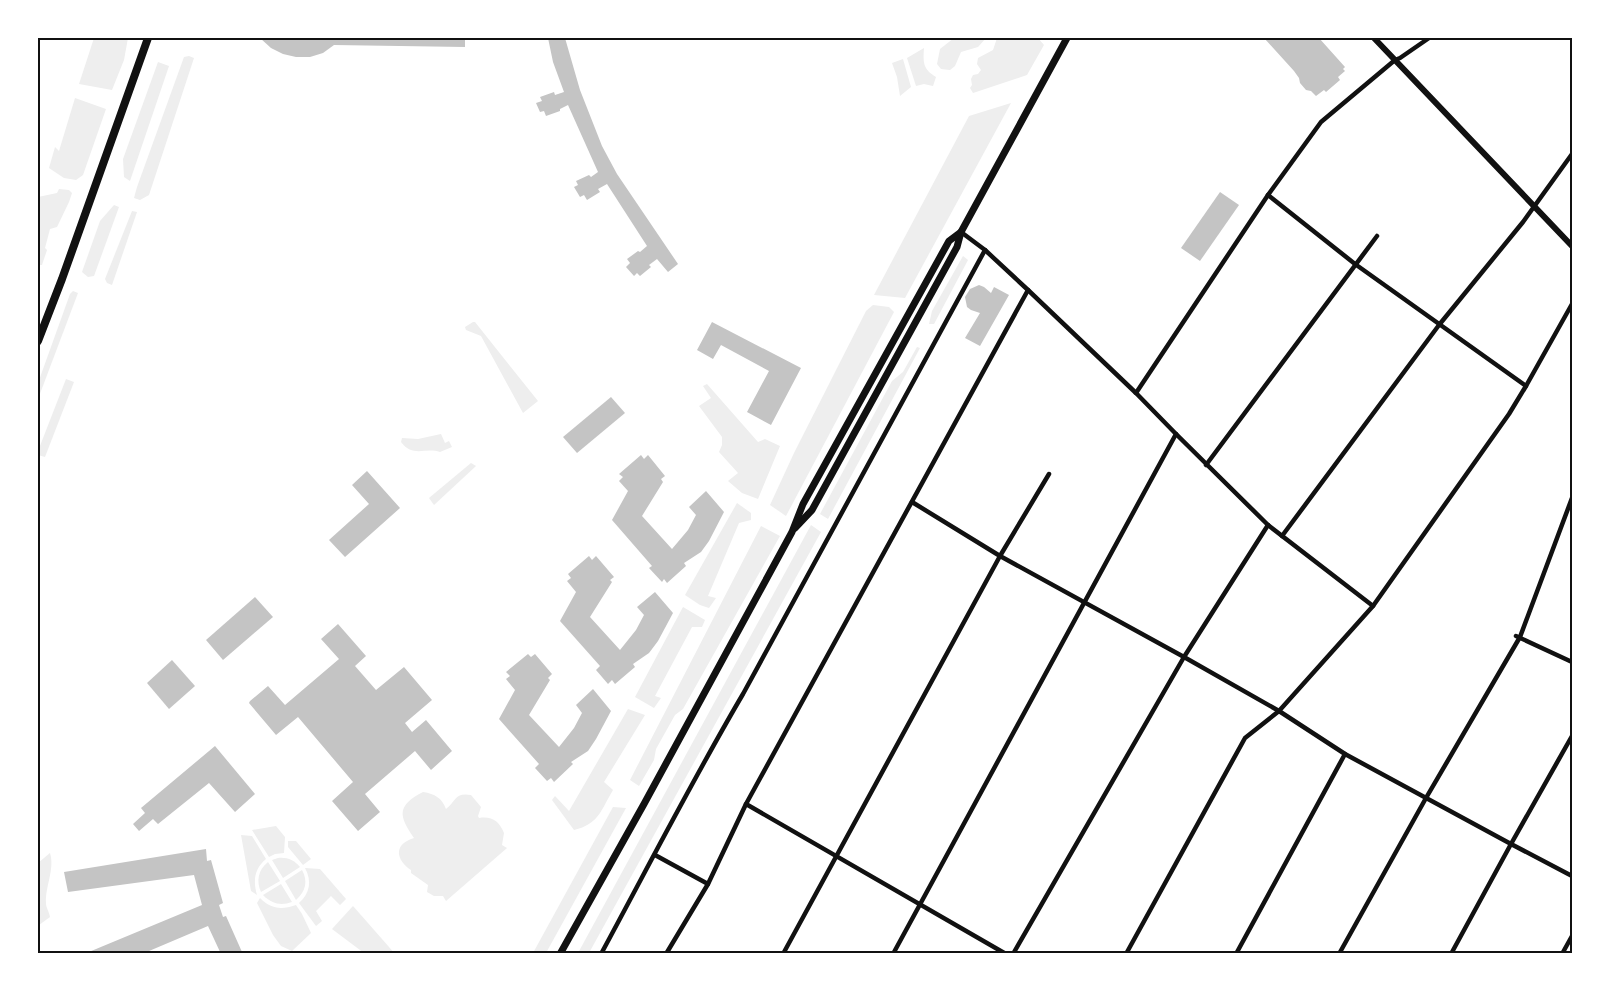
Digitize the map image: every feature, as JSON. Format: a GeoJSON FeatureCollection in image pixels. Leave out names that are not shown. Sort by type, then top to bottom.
{"type":"FeatureCollection","features":[{"type":"Feature","properties":{"kind":"main road"},"geometry":{"type":"LineString","coordinates":[[38,341],[144,50],[146,38]]}},
{"type":"Feature","properties":{"kind":"main road"},"geometry":{"type":"LineString","coordinates":[[560,954],[792,532],[802,504],[950,241],[961,232],[1066,38]]}},
{"type":"Feature","properties":{"kind":"street"},"geometry":{"type":"LineString","coordinates":[[1374,38],[1572,246]]}},
{"type":"Feature","properties":{"kind":"street"},"geometry":{"type":"LineString","coordinates":[[1136,393],[1321,122],[1395,60],[1429,38]]}},
{"type":"Feature","properties":{"kind":"street"},"geometry":{"type":"LineString","coordinates":[[1282,536],[1439,325],[1534,207],[1572,154]]}},
{"type":"Feature","properties":{"kind":"street"},"geometry":{"type":"LineString","coordinates":[[1269,195],[1355,264],[1527,386]]}},
{"type":"Feature","properties":{"kind":"street"},"geometry":{"type":"LineString","coordinates":[[961,232],[985,250],[1136,393],[1268,525],[1373,606]]}},
{"type":"Feature","properties":{"kind":"street"},"geometry":{"type":"LineString","coordinates":[[1206,465],[1377,236]]}},
{"type":"Feature","properties":{"kind":"street"},"geometry":{"type":"LineString","coordinates":[[601,954],[709,752],[743,694],[985,250]]}},
{"type":"Feature","properties":{"kind":"street"},"geometry":{"type":"LineString","coordinates":[[666,954],[708,884],[746,804],[1028,290]]}},
{"type":"Feature","properties":{"kind":"street"},"geometry":{"type":"LineString","coordinates":[[1126,954],[1245,738],[1278,711],[1373,606],[1509,414],[1572,304]]}},
{"type":"Feature","properties":{"kind":"street"},"geometry":{"type":"LineString","coordinates":[[893,954],[1176,434]]}},
{"type":"Feature","properties":{"kind":"street"},"geometry":{"type":"LineString","coordinates":[[783,954],[1000,556],[1049,474]]}},
{"type":"Feature","properties":{"kind":"street"},"geometry":{"type":"LineString","coordinates":[[1339,954],[1518,636],[1572,498]]}},
{"type":"Feature","properties":{"kind":"street"},"geometry":{"type":"LineString","coordinates":[[912,502],[1000,556],[1278,711],[1345,754],[1572,876]]}},
{"type":"Feature","properties":{"kind":"street"},"geometry":{"type":"LineString","coordinates":[[1013,954],[1184,657],[1268,525]]}},
{"type":"Feature","properties":{"kind":"street"},"geometry":{"type":"LineString","coordinates":[[1518,636],[1572,662]]}},
{"type":"Feature","properties":{"kind":"street"},"geometry":{"type":"LineString","coordinates":[[1451,954],[1572,736]]}},
{"type":"Feature","properties":{"kind":"street"},"geometry":{"type":"LineString","coordinates":[[1236,954],[1345,754]]}},
{"type":"Feature","properties":{"kind":"street"},"geometry":{"type":"LineString","coordinates":[[746,804],[1006,954]]}},
{"type":"Feature","properties":{"kind":"street"},"geometry":{"type":"LineString","coordinates":[[655,855],[708,884]]}},
{"type":"Feature","properties":{"kind":"street"},"geometry":{"type":"LineString","coordinates":[[1562,954],[1572,936]]}},
{"type":"Feature","properties":{"kind":"shaded area"},"geometry":{"type":"Polygon","coordinates":[[[94,38],[128,38],[124,60],[112,90],[79,84],[94,38]]]}},
{"type":"Feature","properties":{"kind":"shaded area"},"geometry":{"type":"Polygon","coordinates":[[[954,38],[986,38],[978,47],[961,52],[955,66],[950,70],[941,69],[937,64],[940,49],[954,38]]]}},
{"type":"Feature","properties":{"kind":"shaded area"},"geometry":{"type":"Polygon","coordinates":[[[997,38],[1038,38],[1044,45],[1027,75],[973,93],[970,88],[971,79],[981,70],[977,64],[978,58],[993,50],[997,38]]]}},
{"type":"Feature","properties":{"kind":"shaded area"},"geometry":{"type":"Polygon","coordinates":[[[924,48],[925,65],[928,71],[936,77],[933,86],[924,84],[916,86],[907,58],[924,48]]]}},
{"type":"Feature","properties":{"kind":"shaded area"},"geometry":{"type":"Polygon","coordinates":[[[184,57],[194,58],[149,195],[140,200],[134,198],[184,57]]]}},
{"type":"Feature","properties":{"kind":"shaded area"},"geometry":{"type":"Polygon","coordinates":[[[903,59],[911,87],[900,96],[892,63],[903,59]]]}},
{"type":"Feature","properties":{"kind":"shaded area"},"geometry":{"type":"Polygon","coordinates":[[[158,62],[169,66],[130,181],[124,177],[123,159],[158,62]]]}},
{"type":"Feature","properties":{"kind":"shaded area"},"geometry":{"type":"Polygon","coordinates":[[[75,98],[106,109],[83,175],[76,180],[64,178],[49,168],[55,147],[59,151],[75,98]]]}},
{"type":"Feature","properties":{"kind":"shaded area"},"geometry":{"type":"Polygon","coordinates":[[[1011,103],[905,298],[874,295],[969,116],[1011,103]]]}},
{"type":"Feature","properties":{"kind":"shaded area"},"geometry":{"type":"Polygon","coordinates":[[[59,189],[69,190],[72,193],[57,227],[50,229],[42,265],[38,265],[38,197],[57,193],[59,189]]]}},
{"type":"Feature","properties":{"kind":"shaded area"},"geometry":{"type":"Polygon","coordinates":[[[114,205],[119,207],[94,276],[88,277],[82,272],[100,221],[114,205]]]}},
{"type":"Feature","properties":{"kind":"shaded area"},"geometry":{"type":"Polygon","coordinates":[[[132,211],[137,212],[112,285],[105,279],[132,211]]]}},
{"type":"Feature","properties":{"kind":"shaded area"},"geometry":{"type":"Polygon","coordinates":[[[963,256],[968,260],[934,324],[929,324],[932,311],[963,256]]]}},
{"type":"Feature","properties":{"kind":"shaded area"},"geometry":{"type":"Polygon","coordinates":[[[73,291],[78,293],[38,399],[38,383],[73,291]]]}},
{"type":"Feature","properties":{"kind":"shaded area"},"geometry":{"type":"Polygon","coordinates":[[[873,305],[889,307],[894,312],[786,516],[770,505],[866,311],[873,305]]]}},
{"type":"Feature","properties":{"kind":"shaded area"},"geometry":{"type":"Polygon","coordinates":[[[473,322],[538,401],[523,413],[481,336],[466,330],[465,327],[473,322]]]}},
{"type":"Feature","properties":{"kind":"shaded area"},"geometry":{"type":"Polygon","coordinates":[[[917,347],[920,348],[828,519],[820,514],[892,381],[903,372],[917,347]]]}},
{"type":"Feature","properties":{"kind":"shaded area"},"geometry":{"type":"Polygon","coordinates":[[[66,379],[74,382],[45,457],[38,455],[38,451],[66,379]]]}},
{"type":"Feature","properties":{"kind":"shaded area"},"geometry":{"type":"Polygon","coordinates":[[[707,384],[758,442],[765,439],[780,446],[758,499],[742,493],[728,481],[738,473],[719,452],[722,437],[699,406],[711,398],[703,386],[707,384]]]}},
{"type":"Feature","properties":{"kind":"shaded area"},"geometry":{"type":"Polygon","coordinates":[[[441,434],[445,443],[449,441],[452,447],[440,452],[410,450],[401,442],[402,438],[418,439],[441,434]]]}},
{"type":"Feature","properties":{"kind":"shaded area"},"geometry":{"type":"Polygon","coordinates":[[[471,463],[476,466],[434,505],[429,498],[471,463]]]}},
{"type":"Feature","properties":{"kind":"shaded area"},"geometry":{"type":"Polygon","coordinates":[[[737,503],[751,513],[751,520],[739,523],[708,596],[716,598],[709,608],[685,595],[737,503]]]}},
{"type":"Feature","properties":{"kind":"shaded area"},"geometry":{"type":"Polygon","coordinates":[[[811,525],[821,532],[589,953],[578,953],[811,525]]]}},
{"type":"Feature","properties":{"kind":"shaded area"},"geometry":{"type":"Polygon","coordinates":[[[761,526],[780,536],[683,709],[675,715],[639,786],[630,780],[761,526]]]}},
{"type":"Feature","properties":{"kind":"shaded area"},"geometry":{"type":"Polygon","coordinates":[[[683,607],[705,620],[702,627],[692,627],[655,696],[661,698],[654,708],[635,697],[683,607]]]}},
{"type":"Feature","properties":{"kind":"shaded area"},"geometry":{"type":"Polygon","coordinates":[[[628,709],[645,715],[604,782],[613,790],[594,820],[574,830],[552,800],[555,796],[569,811],[628,709]]]}},
{"type":"Feature","properties":{"kind":"shaded area"},"geometry":{"type":"Polygon","coordinates":[[[423,792],[438,797],[446,809],[459,796],[471,795],[481,807],[479,818],[494,820],[504,833],[502,845],[507,848],[446,901],[443,896],[434,896],[427,892],[428,885],[411,873],[400,857],[400,848],[414,838],[405,824],[404,807],[423,792]]]}},
{"type":"Feature","properties":{"kind":"shaded area"},"geometry":{"type":"Polygon","coordinates":[[[613,807],[626,808],[546,953],[533,953],[613,807]]]}},
{"type":"Feature","properties":{"kind":"shaded area"},"geometry":{"type":"Polygon","coordinates":[[[276,826],[285,837],[284,853],[269,857],[252,830],[276,826]]]}},
{"type":"Feature","properties":{"kind":"shaded area"},"geometry":{"type":"Polygon","coordinates":[[[241,835],[252,836],[266,859],[259,867],[256,876],[257,895],[251,891],[241,835]]]}},
{"type":"Feature","properties":{"kind":"shaded area"},"geometry":{"type":"Polygon","coordinates":[[[288,841],[296,841],[311,859],[303,865],[288,847],[288,841]]]}},
{"type":"Feature","properties":{"kind":"shaded area"},"geometry":{"type":"Polygon","coordinates":[[[50,853],[51,865],[46,906],[50,917],[39,925],[38,863],[50,853]]]}},
{"type":"Feature","properties":{"kind":"shaded area"},"geometry":{"type":"Polygon","coordinates":[[[278,858],[295,862],[300,867],[283,878],[272,860],[278,858]]]}},
{"type":"Feature","properties":{"kind":"shaded area"},"geometry":{"type":"Polygon","coordinates":[[[268,862],[280,881],[261,892],[259,876],[268,862]]]}},
{"type":"Feature","properties":{"kind":"shaded area"},"geometry":{"type":"Polygon","coordinates":[[[305,868],[320,869],[346,899],[340,905],[331,896],[316,911],[322,921],[316,926],[299,903],[309,887],[309,878],[305,868]]]}},
{"type":"Feature","properties":{"kind":"shaded area"},"geometry":{"type":"Polygon","coordinates":[[[302,870],[305,886],[296,900],[285,881],[302,870]]]}},
{"type":"Feature","properties":{"kind":"shaded area"},"geometry":{"type":"Polygon","coordinates":[[[281,884],[292,902],[277,903],[263,895],[281,884]]]}},
{"type":"Feature","properties":{"kind":"shaded area"},"geometry":{"type":"Polygon","coordinates":[[[260,898],[276,907],[286,908],[296,905],[302,914],[311,933],[292,951],[281,946],[273,935],[257,903],[260,898]]]}},
{"type":"Feature","properties":{"kind":"shaded area"},"geometry":{"type":"Polygon","coordinates":[[[353,906],[394,953],[364,953],[332,929],[353,906]]]}},
{"type":"Feature","properties":{"kind":"building"},"geometry":{"type":"Polygon","coordinates":[[[260,38],[465,38],[465,47],[334,45],[323,53],[310,57],[296,57],[271,48],[260,38]]]}},
{"type":"Feature","properties":{"kind":"building"},"geometry":{"type":"Polygon","coordinates":[[[548,38],[565,38],[580,90],[602,146],[617,174],[678,264],[668,272],[657,259],[640,276],[637,273],[634,276],[626,267],[630,263],[627,259],[647,246],[607,184],[598,189],[600,192],[587,200],[584,195],[580,197],[574,187],[578,185],[576,181],[589,175],[591,177],[598,172],[568,105],[546,116],[544,111],[540,112],[536,103],[542,101],[540,97],[554,92],[555,95],[564,92],[553,62],[548,38]]]}},
{"type":"Feature","properties":{"kind":"building"},"geometry":{"type":"Polygon","coordinates":[[[1264,38],[1319,38],[1345,67],[1343,69],[1345,71],[1338,77],[1340,80],[1326,92],[1324,90],[1316,96],[1306,90],[1294,71],[1264,38]]]}},
{"type":"Feature","properties":{"kind":"building"},"geometry":{"type":"Polygon","coordinates":[[[1220,192],[1239,205],[1200,261],[1181,248],[1220,192]]]}},
{"type":"Feature","properties":{"kind":"building"},"geometry":{"type":"Polygon","coordinates":[[[979,285],[991,293],[994,287],[1009,295],[980,346],[965,338],[980,313],[967,307],[965,297],[970,289],[979,285]]]}},
{"type":"Feature","properties":{"kind":"building"},"geometry":{"type":"Polygon","coordinates":[[[712,322],[801,368],[771,425],[747,412],[769,371],[721,345],[713,359],[697,350],[712,322]]]}},
{"type":"Feature","properties":{"kind":"building"},"geometry":{"type":"Polygon","coordinates":[[[611,397],[625,413],[577,453],[563,437],[611,397]]]}},
{"type":"Feature","properties":{"kind":"building"},"geometry":{"type":"Polygon","coordinates":[[[641,455],[644,459],[648,455],[665,476],[661,479],[663,482],[642,516],[672,549],[688,530],[696,515],[689,507],[706,491],[724,512],[701,552],[684,563],[686,566],[667,583],[664,579],[662,582],[649,568],[652,566],[612,520],[628,491],[619,481],[623,477],[619,474],[641,455]]]}},
{"type":"Feature","properties":{"kind":"building"},"geometry":{"type":"Polygon","coordinates":[[[367,471],[400,508],[345,557],[329,540],[369,504],[352,485],[367,471]]]}},
{"type":"Feature","properties":{"kind":"building"},"geometry":{"type":"Polygon","coordinates":[[[589,556],[592,560],[596,556],[614,577],[610,580],[612,582],[590,617],[620,650],[636,630],[644,615],[637,607],[655,592],[673,613],[649,653],[633,664],[635,667],[615,684],[612,680],[608,684],[596,670],[600,666],[560,621],[576,592],[567,581],[571,578],[568,574],[589,556]]]}},
{"type":"Feature","properties":{"kind":"building"},"geometry":{"type":"Polygon","coordinates":[[[255,597],[273,617],[223,660],[206,640],[255,597]]]}},
{"type":"Feature","properties":{"kind":"building"},"geometry":{"type":"Polygon","coordinates":[[[338,624],[366,656],[355,666],[376,690],[404,667],[432,700],[405,723],[412,732],[426,720],[452,751],[431,770],[415,751],[365,794],[380,812],[358,831],[332,801],[353,782],[298,717],[276,735],[249,703],[268,686],[285,705],[339,659],[321,639],[338,624]]]}},
{"type":"Feature","properties":{"kind":"building"},"geometry":{"type":"Polygon","coordinates":[[[528,654],[531,657],[535,654],[552,674],[529,715],[559,747],[582,713],[576,705],[593,689],[611,711],[588,751],[571,762],[573,764],[554,782],[551,778],[547,781],[535,768],[539,764],[499,719],[515,690],[506,679],[510,676],[506,672],[528,654]]]}},
{"type":"Feature","properties":{"kind":"building"},"geometry":{"type":"Polygon","coordinates":[[[172,660],[195,686],[169,709],[147,683],[172,660]]]}},
{"type":"Feature","properties":{"kind":"building"},"geometry":{"type":"Polygon","coordinates":[[[215,746],[255,794],[235,812],[209,783],[158,824],[153,819],[139,831],[133,824],[145,813],[141,808],[215,746]]]}},
{"type":"Feature","properties":{"kind":"building"},"geometry":{"type":"Polygon","coordinates":[[[206,849],[207,861],[211,860],[223,903],[219,905],[242,952],[240,954],[221,954],[208,926],[142,954],[84,954],[202,905],[194,875],[68,892],[64,872],[206,849]]]}}]}
